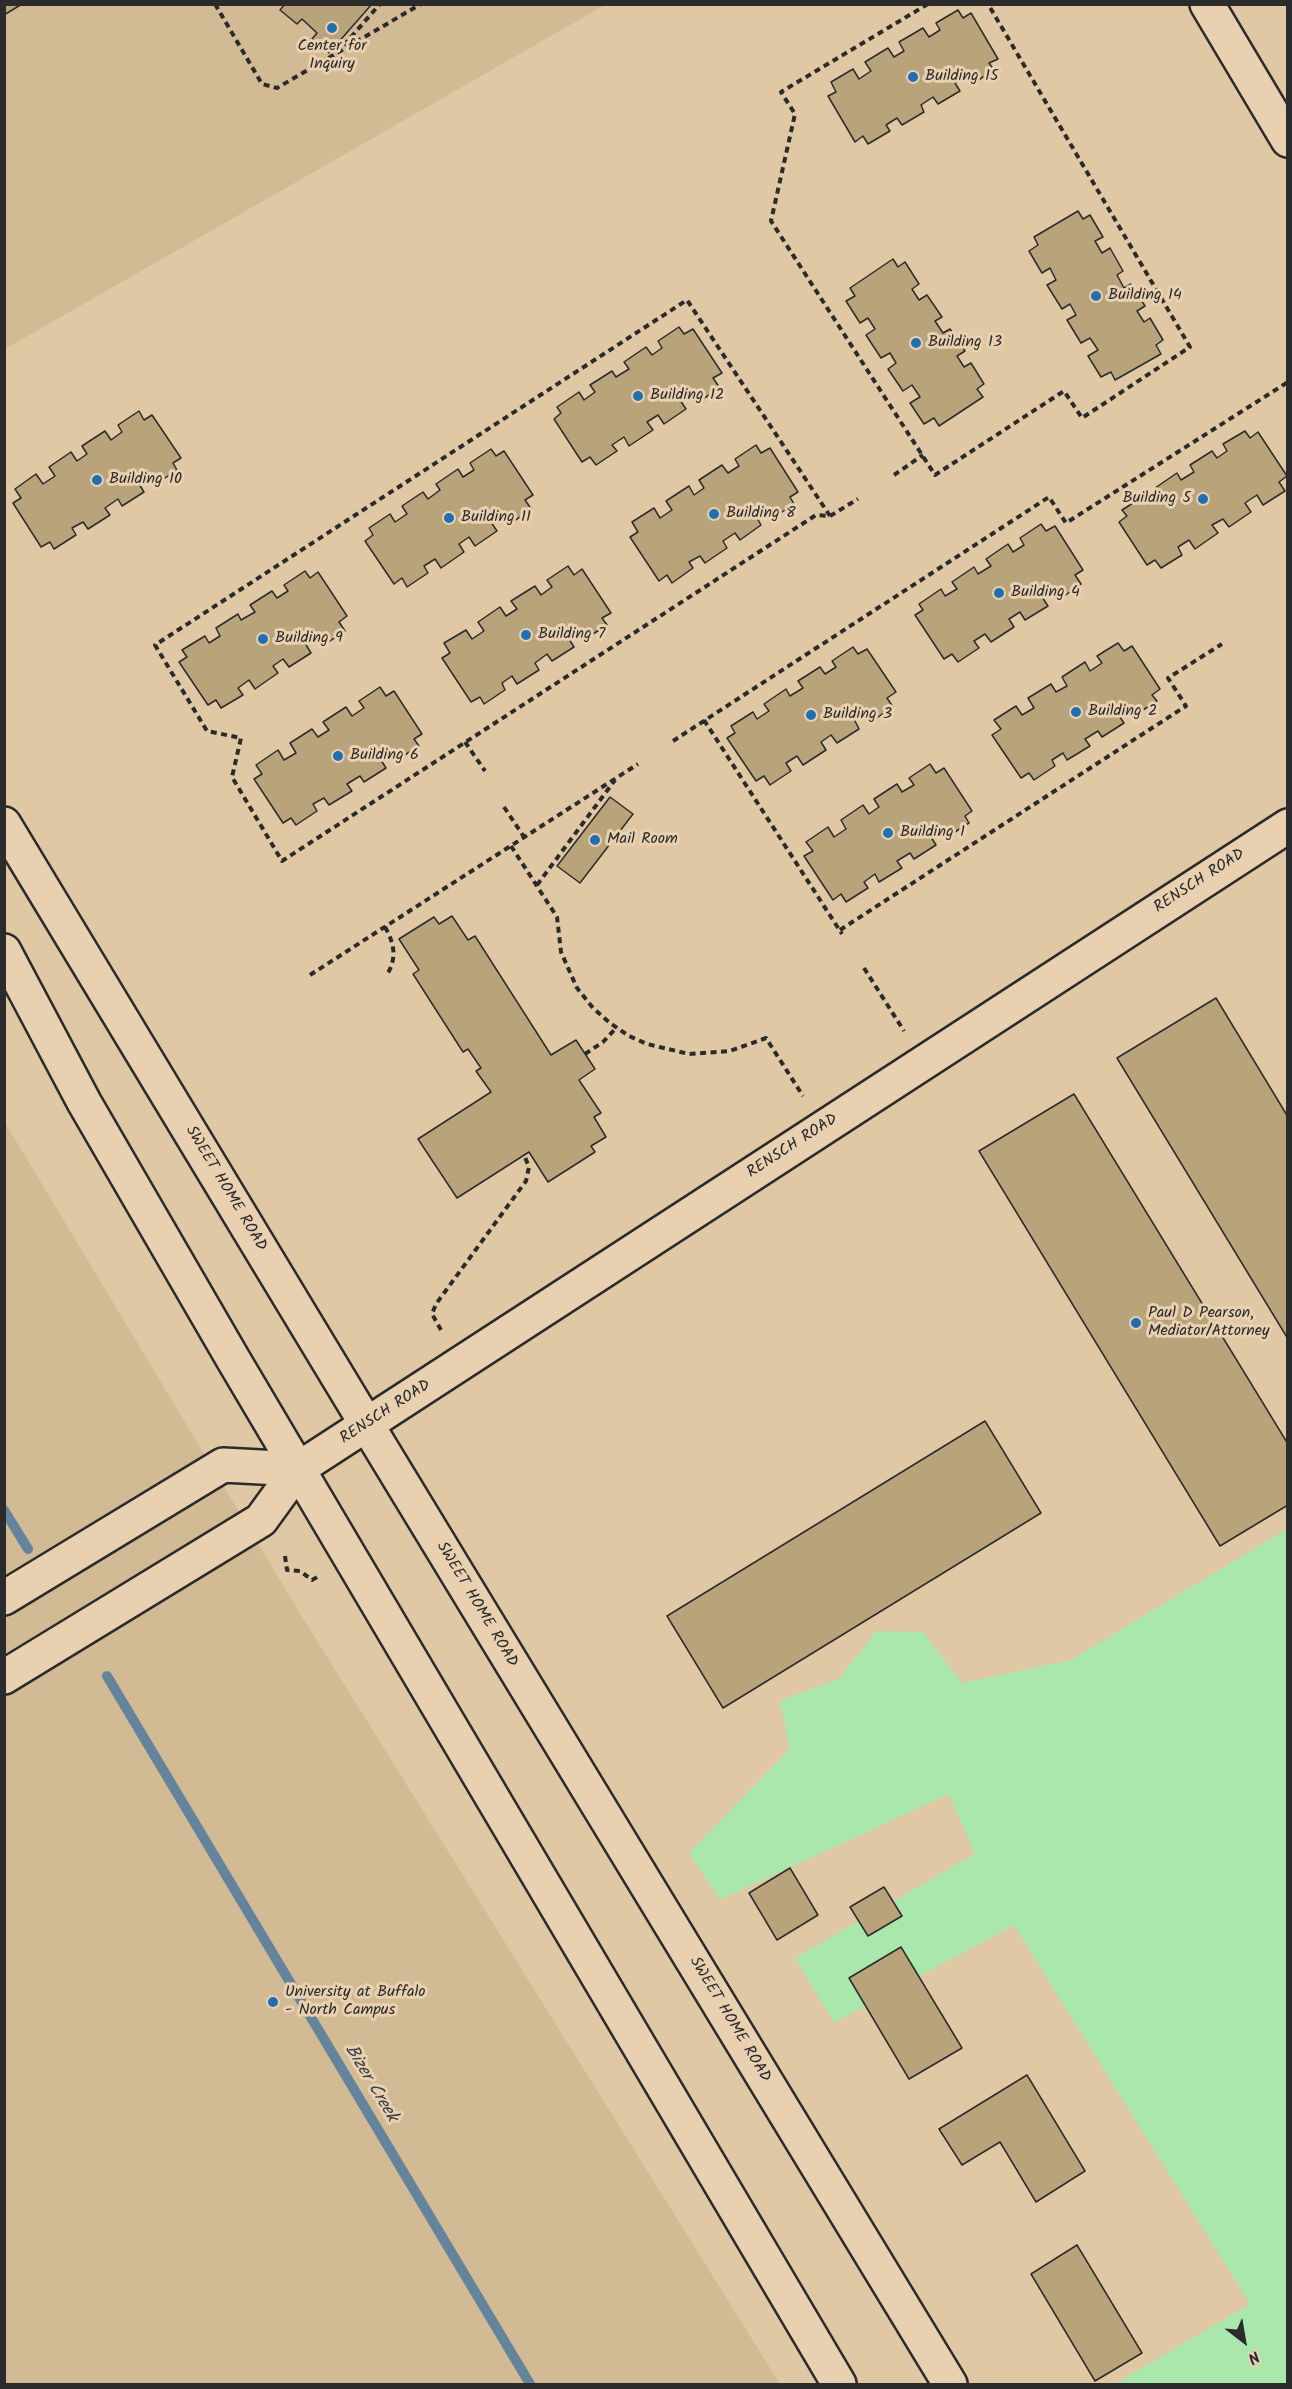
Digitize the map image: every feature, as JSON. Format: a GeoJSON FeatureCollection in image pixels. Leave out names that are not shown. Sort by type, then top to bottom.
{"type":"FeatureCollection","features":[{"type":"Feature","properties":{"kind":"main road"},"geometry":{"type":"LineString","coordinates":[[1207,4],[1287,140]]}},
{"type":"Feature","properties":{"kind":"main road","name":"SWEET HOME ROAD"},"geometry":{"type":"LineString","coordinates":[[4,824],[950,2385]]}},
{"type":"Feature","properties":{"kind":"main road","name":"RENSCH ROAD"},"geometry":{"type":"LineString","coordinates":[[4,1677],[261,1520],[298,1469],[1287,826]]}},
{"type":"Feature","properties":{"kind":"main road"},"geometry":{"type":"LineString","coordinates":[[4,951],[84,1102],[838,2385]]}},
{"type":"Feature","properties":{"kind":"main road"},"geometry":{"type":"LineString","coordinates":[[4,1598],[223,1465],[298,1469]]}},
{"type":"Feature","properties":{"kind":"path"},"geometry":{"type":"LineString","coordinates":[[215,4],[262,84],[277,88],[421,4]]}},
{"type":"Feature","properties":{"kind":"path"},"geometry":{"type":"LineString","coordinates":[[335,56],[380,4]]}},
{"type":"Feature","properties":{"kind":"path"},"geometry":{"type":"LineString","coordinates":[[928,4],[781,92],[795,114],[771,221],[935,475],[1064,391],[1082,418],[1190,347],[988,4]]}},
{"type":"Feature","properties":{"kind":"path"},"geometry":{"type":"LineString","coordinates":[[830,516],[687,300],[155,645],[207,731],[241,738],[232,777],[282,861],[816,515],[830,516],[858,499]]}},
{"type":"Feature","properties":{"kind":"path"},"geometry":{"type":"LineString","coordinates":[[673,741],[1049,497],[1066,523],[1287,382]]}},
{"type":"Feature","properties":{"kind":"path"},"geometry":{"type":"LineString","coordinates":[[894,475],[923,455]]}},
{"type":"Feature","properties":{"kind":"path"},"geometry":{"type":"LineString","coordinates":[[704,720],[841,932],[1186,706],[1168,678],[1222,644]]}},
{"type":"Feature","properties":{"kind":"path"},"geometry":{"type":"LineString","coordinates":[[465,742],[485,771]]}},
{"type":"Feature","properties":{"kind":"path"},"geometry":{"type":"LineString","coordinates":[[310,975],[638,764]]}},
{"type":"Feature","properties":{"kind":"path"},"geometry":{"type":"LineString","coordinates":[[537,885],[618,777]]}},
{"type":"Feature","properties":{"kind":"path"},"geometry":{"type":"LineString","coordinates":[[504,807],[524,837]]}},
{"type":"Feature","properties":{"kind":"path"},"geometry":{"type":"LineString","coordinates":[[511,846],[557,916],[561,952],[577,988],[593,1008],[616,1028],[647,1044],[689,1054],[730,1052],[766,1038],[803,1096]]}},
{"type":"Feature","properties":{"kind":"path"},"geometry":{"type":"LineString","coordinates":[[385,927],[394,945],[393,965],[388,973]]}},
{"type":"Feature","properties":{"kind":"path"},"geometry":{"type":"LineString","coordinates":[[864,968],[904,1031]]}},
{"type":"Feature","properties":{"kind":"path"},"geometry":{"type":"LineString","coordinates":[[585,1054],[603,1042],[616,1028]]}},
{"type":"Feature","properties":{"kind":"path"},"geometry":{"type":"LineString","coordinates":[[441,1330],[432,1314],[433,1310],[526,1180],[529,1167],[524,1155]]}},
{"type":"Feature","properties":{"kind":"path"},"geometry":{"type":"LineString","coordinates":[[285,1556],[287,1570],[300,1571],[312,1580],[325,1572]]}},
{"type":"Feature","properties":{"kind":"shaded area"},"geometry":{"type":"Polygon","coordinates":[[[5,5],[605,5],[5,349],[5,5]]]}},
{"type":"Feature","properties":{"kind":"shaded area","name":"University at Buffalo - North Campus"},"geometry":{"type":"Polygon","coordinates":[[[4,1121],[304,1620],[780,2384],[5,2384],[4,1121]]]}},
{"type":"Feature","properties":{"kind":"green space"},"geometry":{"type":"Polygon","coordinates":[[[1287,1529],[1287,2384],[1115,2384],[1250,2304],[1014,1925],[834,2023],[795,1958],[975,1854],[949,1794],[720,1900],[689,1853],[790,1749],[780,1701],[839,1679],[876,1631],[923,1632],[962,1683],[1071,1660],[1287,1529]]]}},
{"type":"Feature","properties":{"kind":"building"},"geometry":{"type":"Polygon","coordinates":[[[4,4],[22,4],[4,15],[4,4]]]}},
{"type":"Feature","properties":{"kind":"building","name":"Center for Inquiry"},"geometry":{"type":"Polygon","coordinates":[[[285,4],[372,4],[329,53],[312,39],[317,33],[302,19],[297,24],[280,10],[285,4]]]}},
{"type":"Feature","properties":{"kind":"building","name":"Building 15"},"geometry":{"type":"Polygon","coordinates":[[[958,10],[963,18],[971,13],[998,59],[989,63],[994,70],[972,84],[967,76],[955,83],[960,91],[938,104],[933,97],[921,105],[924,112],[902,125],[897,118],[886,125],[890,131],[868,144],[863,136],[855,142],[828,96],[836,92],[831,82],[853,69],[859,79],[871,71],[865,62],[888,48],[894,57],[904,51],[899,42],[923,28],[929,37],[940,30],[936,23],[958,10]]]}},
{"type":"Feature","properties":{"kind":"building","name":"Building 14"},"geometry":{"type":"Polygon","coordinates":[[[1078,211],[1083,219],[1090,215],[1103,237],[1095,241],[1102,253],[1110,248],[1123,271],[1117,275],[1124,288],[1131,284],[1145,306],[1137,311],[1144,322],[1150,318],[1163,340],[1156,345],[1161,354],[1115,380],[1111,372],[1101,377],[1088,356],[1098,350],[1090,338],[1081,343],[1067,320],[1076,315],[1070,304],[1062,309],[1047,285],[1056,280],[1050,268],[1042,273],[1029,251],[1038,245],[1034,237],[1078,211]]]}},
{"type":"Feature","properties":{"kind":"building","name":"Building 13"},"geometry":{"type":"Polygon","coordinates":[[[893,259],[898,267],[905,262],[919,284],[912,289],[919,300],[927,295],[942,317],[935,321],[943,333],[950,329],[965,351],[957,356],[964,367],[971,363],[984,384],[977,389],[983,397],[939,426],[934,418],[924,424],[910,403],[920,397],[912,385],[903,391],[888,369],[896,363],[890,353],[881,358],[866,335],[875,329],[868,318],[860,323],[846,301],[855,296],[850,288],[893,259]]]}},
{"type":"Feature","properties":{"kind":"building","name":"Building 12"},"geometry":{"type":"Polygon","coordinates":[[[679,327],[684,334],[693,329],[722,373],[713,378],[720,388],[698,402],[692,392],[680,400],[686,409],[664,424],[658,415],[647,422],[653,430],[629,446],[624,437],[612,445],[617,451],[596,465],[590,457],[582,462],[554,419],[561,413],[557,407],[579,392],[584,400],[595,392],[590,385],[612,371],[616,377],[629,369],[624,362],[646,347],[652,355],[662,348],[658,341],[679,327]]]}},
{"type":"Feature","properties":{"kind":"building","name":"Building 10"},"geometry":{"type":"Polygon","coordinates":[[[139,411],[144,420],[152,415],[181,458],[173,463],[177,470],[156,484],[151,477],[139,484],[144,492],[122,506],[118,499],[105,508],[110,515],[88,529],[83,522],[72,528],[76,535],[54,549],[50,542],[41,547],[13,503],[21,498],[15,489],[36,474],[43,484],[55,476],[49,467],[71,452],[77,461],[87,454],[82,446],[105,431],[111,440],[122,432],[118,425],[139,411]]]}},
{"type":"Feature","properties":{"kind":"building","name":"Building 5"},"geometry":{"type":"Polygon","coordinates":[[[1245,431],[1250,438],[1258,432],[1287,476],[1279,482],[1285,491],[1263,505],[1257,495],[1245,503],[1251,512],[1229,527],[1223,519],[1212,525],[1218,533],[1195,549],[1189,540],[1178,547],[1182,555],[1161,568],[1155,560],[1147,565],[1119,522],[1127,516],[1122,510],[1144,496],[1149,503],[1160,495],[1155,488],[1177,473],[1181,480],[1194,472],[1190,465],[1212,451],[1217,458],[1227,451],[1223,444],[1245,431]]]}},
{"type":"Feature","properties":{"kind":"building","name":"Building 8"},"geometry":{"type":"Polygon","coordinates":[[[756,445],[761,453],[770,448],[798,492],[790,497],[794,504],[773,518],[768,511],[757,518],[761,525],[740,540],[735,533],[723,541],[727,548],[705,563],[700,556],[689,562],[693,568],[672,583],[667,575],[659,581],[630,537],[638,532],[632,522],[654,508],[660,518],[672,510],[666,501],[689,486],[694,495],[704,488],[699,480],[722,465],[728,473],[739,466],[735,459],[756,445]]]}},
{"type":"Feature","properties":{"kind":"building","name":"Building 11"},"geometry":{"type":"Polygon","coordinates":[[[491,449],[496,456],[504,451],[533,495],[525,500],[532,510],[510,523],[504,514],[491,522],[497,531],[475,546],[469,537],[459,544],[464,552],[441,568],[435,559],[424,566],[428,573],[407,587],[402,578],[394,584],[365,541],[373,535],[369,528],[390,514],[395,522],[407,514],[402,506],[423,492],[428,499],[440,490],[436,484],[458,469],[463,477],[474,470],[470,463],[491,449]]]}},
{"type":"Feature","properties":{"kind":"building","name":"Building 4"},"geometry":{"type":"Polygon","coordinates":[[[1041,524],[1046,531],[1055,526],[1083,570],[1075,575],[1081,584],[1060,599],[1054,589],[1042,597],[1048,606],[1025,620],[1020,612],[1009,619],[1014,627],[991,642],[985,634],[974,641],[979,648],[958,662],[952,654],[944,659],[915,615],[923,610],[919,604],[941,589],[945,596],[957,589],[952,582],[974,567],[978,574],[991,566],[986,559],[1008,544],[1013,552],[1024,545],[1020,538],[1041,524]]]}},
{"type":"Feature","properties":{"kind":"building","name":"Building 7"},"geometry":{"type":"Polygon","coordinates":[[[568,566],[574,575],[582,569],[611,613],[602,618],[607,625],[585,639],[580,632],[569,639],[574,647],[552,661],[547,654],[535,663],[539,670],[517,684],[512,676],[502,683],[505,690],[484,704],[480,697],[471,702],[442,658],[450,653],[444,643],[466,630],[472,639],[484,631],[478,622],[500,607],[506,616],[517,609],[511,601],[535,586],[541,595],[552,587],[547,580],[568,566]]]}},
{"type":"Feature","properties":{"kind":"building","name":"Building 9"},"geometry":{"type":"Polygon","coordinates":[[[305,571],[310,578],[318,572],[347,616],[339,622],[345,631],[324,645],[317,635],[305,643],[311,653],[289,667],[283,659],[273,666],[278,673],[255,689],[249,680],[238,688],[243,695],[221,708],[216,700],[208,705],[179,662],[187,657],[182,650],[205,636],[209,643],[220,636],[216,628],[238,614],[241,620],[255,612],[250,605],[272,591],[277,598],[288,591],[284,585],[305,571]]]}},
{"type":"Feature","properties":{"kind":"building","name":"Building 2"},"geometry":{"type":"Polygon","coordinates":[[[1118,643],[1124,651],[1132,646],[1160,689],[1152,695],[1157,701],[1135,715],[1130,708],[1119,716],[1124,723],[1102,737],[1098,731],[1085,739],[1090,746],[1067,760],[1063,753],[1052,760],[1055,766],[1034,780],[1029,773],[1021,778],[992,735],[1001,729],[994,720],[1016,706],[1022,715],[1034,708],[1028,698],[1051,684],[1056,692],[1067,686],[1062,677],[1085,662],[1090,671],[1102,663],[1097,656],[1118,643]]]}},
{"type":"Feature","properties":{"kind":"building","name":"Building 3"},"geometry":{"type":"Polygon","coordinates":[[[853,647],[858,654],[867,649],[896,692],[887,698],[893,707],[872,721],[866,712],[854,719],[859,729],[837,743],[831,735],[821,742],[826,750],[803,765],[797,756],[786,763],[791,771],[770,785],[764,776],[756,781],[727,738],[735,733],[731,726],[753,712],[757,719],[769,711],[764,704],[786,689],[790,696],[803,688],[798,681],[820,667],[825,674],[836,667],[832,661],[853,647]]]}},
{"type":"Feature","properties":{"kind":"building","name":"Building 6"},"geometry":{"type":"Polygon","coordinates":[[[380,687],[386,696],[394,691],[422,734],[414,739],[419,746],[397,760],[392,753],[381,760],[386,768],[364,782],[360,776],[347,784],[352,791],[329,805],[324,798],[313,804],[317,811],[296,825],[291,818],[283,823],[254,779],[262,774],[256,765],[278,750],[284,760],[296,753],[290,743],[312,729],[318,737],[329,730],[323,722],[346,707],[352,716],[364,708],[359,701],[380,687]]]}},
{"type":"Feature","properties":{"kind":"building","name":"Building 1"},"geometry":{"type":"Polygon","coordinates":[[[930,764],[936,773],[944,768],[972,811],[965,816],[969,823],[947,837],[942,830],[931,837],[936,845],[914,859],[910,853],[897,861],[902,868],[879,882],[875,874],[864,882],[868,888],[846,902],[841,894],[833,900],[804,856],[813,851],[806,842],[828,827],[834,837],[846,829],[841,820],[863,805],[869,814],[879,807],[874,799],[897,784],[902,792],[914,785],[909,778],[930,764]]]}},
{"type":"Feature","properties":{"kind":"building","name":"Mail Room"},"geometry":{"type":"Polygon","coordinates":[[[610,797],[633,814],[580,883],[557,866],[610,797]]]}},
{"type":"Feature","properties":{"kind":"building"},"geometry":{"type":"Polygon","coordinates":[[[452,916],[468,940],[475,936],[551,1055],[576,1040],[595,1069],[579,1080],[601,1113],[594,1117],[606,1137],[591,1146],[595,1152],[548,1182],[529,1152],[457,1198],[418,1139],[491,1092],[476,1071],[481,1068],[468,1049],[463,1052],[413,974],[419,970],[399,939],[434,917],[439,924],[452,916]]]}},
{"type":"Feature","properties":{"kind":"building"},"geometry":{"type":"Polygon","coordinates":[[[1216,998],[1288,1117],[1288,1339],[1117,1058],[1216,998]]]}},
{"type":"Feature","properties":{"kind":"building"},"geometry":{"type":"Polygon","coordinates":[[[1074,1094],[1288,1444],[1288,1505],[1220,1546],[979,1151],[1074,1094]]]}},
{"type":"Feature","properties":{"kind":"building"},"geometry":{"type":"Polygon","coordinates":[[[985,1421],[1041,1513],[723,1708],[667,1616],[985,1421]]]}},
{"type":"Feature","properties":{"kind":"building"},"geometry":{"type":"Polygon","coordinates":[[[790,1868],[818,1915],[777,1940],[749,1893],[790,1868]]]}},
{"type":"Feature","properties":{"kind":"building"},"geometry":{"type":"Polygon","coordinates":[[[884,1887],[902,1916],[868,1936],[850,1907],[884,1887]]]}},
{"type":"Feature","properties":{"kind":"building"},"geometry":{"type":"Polygon","coordinates":[[[901,1947],[962,2048],[909,2079],[849,1978],[901,1947]]]}},
{"type":"Feature","properties":{"kind":"building"},"geometry":{"type":"Polygon","coordinates":[[[1027,2075],[1085,2171],[1036,2202],[1000,2142],[962,2165],[939,2129],[1027,2075]]]}},
{"type":"Feature","properties":{"kind":"building"},"geometry":{"type":"Polygon","coordinates":[[[1077,2245],[1142,2353],[1095,2381],[1031,2274],[1077,2245]]]}},
{"type":"Feature","properties":{"kind":"waterway"},"geometry":{"type":"LineString","coordinates":[[4,1510],[28,1549]]}},
{"type":"Feature","properties":{"kind":"waterway","name":"Bizer Creek"},"geometry":{"type":"LineString","coordinates":[[107,1676],[530,2384]]}},
{"type":"Feature","properties":{"kind":"place","name":"Center for Inquiry"},"geometry":{"type":"Point","coordinates":[332,28]}},
{"type":"Feature","properties":{"kind":"place","name":"Building 15"},"geometry":{"type":"Point","coordinates":[913,77]}},
{"type":"Feature","properties":{"kind":"place","name":"Building 14"},"geometry":{"type":"Point","coordinates":[1096,296]}},
{"type":"Feature","properties":{"kind":"place","name":"Building 13"},"geometry":{"type":"Point","coordinates":[916,343]}},
{"type":"Feature","properties":{"kind":"place","name":"Building 12"},"geometry":{"type":"Point","coordinates":[638,396]}},
{"type":"Feature","properties":{"kind":"place","name":"Building 10"},"geometry":{"type":"Point","coordinates":[97,480]}},
{"type":"Feature","properties":{"kind":"place","name":"Building 5"},"geometry":{"type":"Point","coordinates":[1203,499]}},
{"type":"Feature","properties":{"kind":"place","name":"Building 8"},"geometry":{"type":"Point","coordinates":[714,514]}},
{"type":"Feature","properties":{"kind":"place","name":"Building 11"},"geometry":{"type":"Point","coordinates":[449,518]}},
{"type":"Feature","properties":{"kind":"place","name":"Building 4"},"geometry":{"type":"Point","coordinates":[999,593]}},
{"type":"Feature","properties":{"kind":"place","name":"Building 7"},"geometry":{"type":"Point","coordinates":[526,635]}},
{"type":"Feature","properties":{"kind":"place","name":"Building 9"},"geometry":{"type":"Point","coordinates":[263,639]}},
{"type":"Feature","properties":{"kind":"place","name":"Building 2"},"geometry":{"type":"Point","coordinates":[1076,712]}},
{"type":"Feature","properties":{"kind":"place","name":"Building 3"},"geometry":{"type":"Point","coordinates":[811,715]}},
{"type":"Feature","properties":{"kind":"place","name":"Building 6"},"geometry":{"type":"Point","coordinates":[338,756]}},
{"type":"Feature","properties":{"kind":"place","name":"Building 1"},"geometry":{"type":"Point","coordinates":[888,833]}},
{"type":"Feature","properties":{"kind":"place","name":"Mail Room"},"geometry":{"type":"Point","coordinates":[595,840]}},
{"type":"Feature","properties":{"kind":"place","name":"Paul D Pearson, Mediator/Attorney"},"geometry":{"type":"Point","coordinates":[1136,1323]}},
{"type":"Feature","properties":{"kind":"place","name":"University at Buffalo - North Campus"},"geometry":{"type":"Point","coordinates":[273,2002]}}]}
